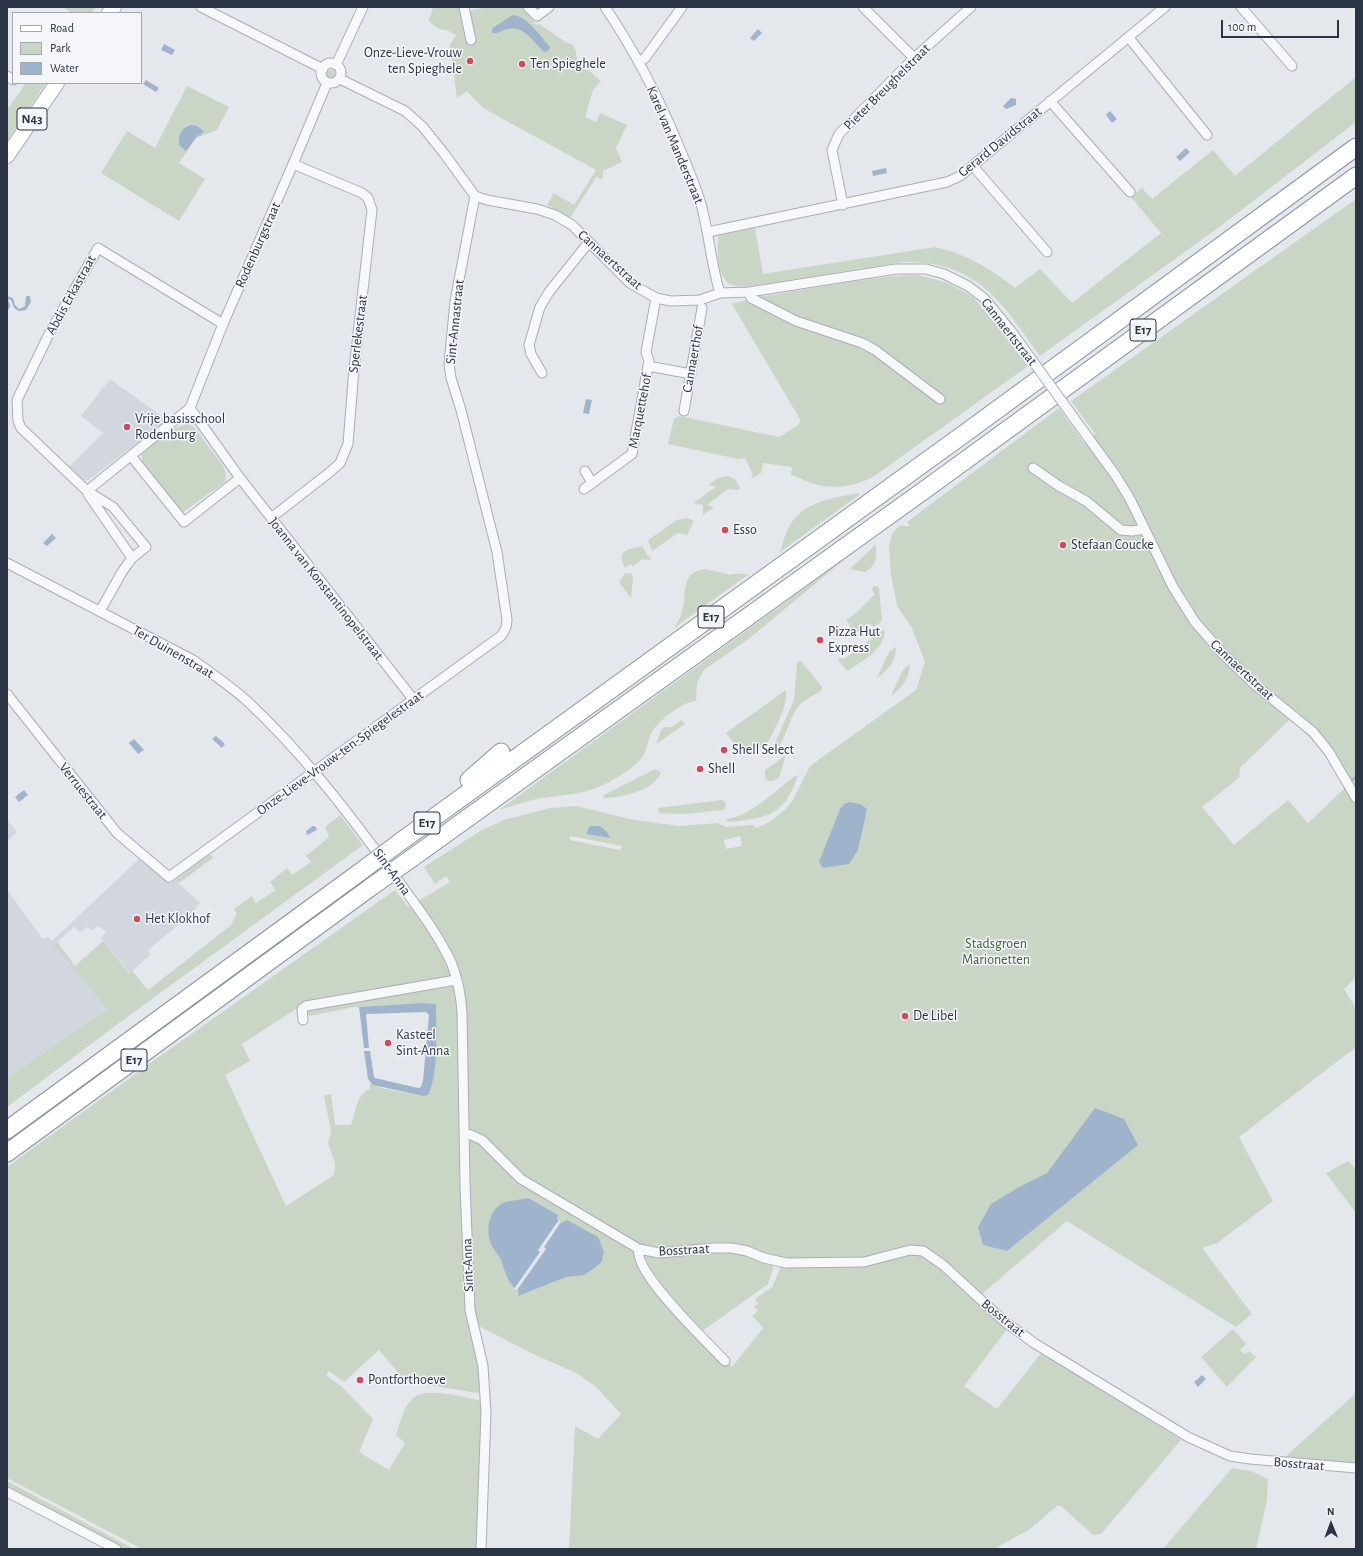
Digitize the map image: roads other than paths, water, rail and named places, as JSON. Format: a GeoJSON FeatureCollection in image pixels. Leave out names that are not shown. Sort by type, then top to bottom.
{"type":"FeatureCollection","features":[{"type":"Feature","properties":{"kind":"highway","name":"E17"},"geometry":{"type":"LineString","coordinates":[[7,1130],[400,842],[968,431],[1356,147]]}},
{"type":"Feature","properties":{"kind":"highway","name":"E17"},"geometry":{"type":"LineString","coordinates":[[7,1153],[371,887],[930,486],[1356,176]]}},
{"type":"Feature","properties":{"kind":"highway"},"geometry":{"type":"LineString","coordinates":[[909,464],[968,431]]}},
{"type":"Feature","properties":{"kind":"highway"},"geometry":{"type":"LineString","coordinates":[[886,531],[930,486]]}},
{"type":"Feature","properties":{"kind":"highway"},"geometry":{"type":"LineString","coordinates":[[454,803],[463,785],[502,752]]}},
{"type":"Feature","properties":{"kind":"highway"},"geometry":{"type":"LineString","coordinates":[[449,831],[468,830]]}},
{"type":"Feature","properties":{"kind":"main road","name":"N43"},"geometry":{"type":"LineString","coordinates":[[7,156],[56,84]]}},
{"type":"Feature","properties":{"kind":"street"},"geometry":{"type":"LineString","coordinates":[[201,7],[322,69]]}},
{"type":"Feature","properties":{"kind":"street"},"geometry":{"type":"LineString","coordinates":[[336,64],[363,7]]}},
{"type":"Feature","properties":{"kind":"street"},"geometry":{"type":"LineString","coordinates":[[464,7],[471,40]]}},
{"type":"Feature","properties":{"kind":"street"},"geometry":{"type":"LineString","coordinates":[[528,7],[537,16],[549,7]]}},
{"type":"Feature","properties":{"kind":"street","name":"Karel van Manderstraat"},"geometry":{"type":"LineString","coordinates":[[605,7],[639,62],[666,116],[690,172],[708,232],[715,279],[720,293]]}},
{"type":"Feature","properties":{"kind":"street"},"geometry":{"type":"LineString","coordinates":[[639,62],[645,58],[682,7]]}},
{"type":"Feature","properties":{"kind":"street"},"geometry":{"type":"LineString","coordinates":[[863,7],[914,58]]}},
{"type":"Feature","properties":{"kind":"street","name":"Pieter Breughelstraat"},"geometry":{"type":"LineString","coordinates":[[843,205],[832,150],[837,138],[914,58],[971,7]]}},
{"type":"Feature","properties":{"kind":"street","name":"Gerard Davidstraat"},"geometry":{"type":"LineString","coordinates":[[708,232],[843,205],[947,182],[960,176],[1165,7]]}},
{"type":"Feature","properties":{"kind":"street"},"geometry":{"type":"LineString","coordinates":[[1241,7],[1292,66]]}},
{"type":"Feature","properties":{"kind":"street"},"geometry":{"type":"LineString","coordinates":[[1129,38],[1207,135]]}},
{"type":"Feature","properties":{"kind":"street"},"geometry":{"type":"LineString","coordinates":[[336,64],[341,71],[340,79],[335,83],[327,83],[321,75],[322,69],[326,65],[336,64]]}},
{"type":"Feature","properties":{"kind":"street"},"geometry":{"type":"LineString","coordinates":[[340,79],[405,111],[422,126],[475,196]]}},
{"type":"Feature","properties":{"kind":"street","name":"Rodenburgstraat"},"geometry":{"type":"LineString","coordinates":[[190,408],[223,324],[327,83]]}},
{"type":"Feature","properties":{"kind":"street"},"geometry":{"type":"LineString","coordinates":[[1050,102],[1130,192]]}},
{"type":"Feature","properties":{"kind":"street","name":"Sperlekestraat"},"geometry":{"type":"LineString","coordinates":[[271,518],[340,463],[348,444],[354,369],[372,222],[372,210],[368,198],[362,193],[293,164]]}},
{"type":"Feature","properties":{"kind":"street"},"geometry":{"type":"LineString","coordinates":[[973,166],[1047,252]]}},
{"type":"Feature","properties":{"kind":"street","name":"Cannaertstraat"},"geometry":{"type":"LineString","coordinates":[[475,196],[487,200],[536,209],[555,215],[572,225],[630,283],[656,298],[671,301],[700,300],[720,293],[749,292],[896,269],[926,269],[944,274],[968,286],[984,298],[1011,331],[1116,476],[1130,499],[1173,587],[1195,622],[1223,654],[1254,684],[1313,732],[1329,752],[1356,798]]}},
{"type":"Feature","properties":{"kind":"street","name":"Sint-Annastraat"},"geometry":{"type":"LineString","coordinates":[[475,196],[455,301],[449,364],[451,378],[463,418],[497,552],[507,626]]}},
{"type":"Feature","properties":{"kind":"street"},"geometry":{"type":"LineString","coordinates":[[542,373],[529,350],[529,345],[540,307],[549,292],[589,242]]}},
{"type":"Feature","properties":{"kind":"street","name":"Abdis Erkastraat"},"geometry":{"type":"LineString","coordinates":[[132,558],[86,491],[21,428],[12,410],[49,334],[98,248],[223,324]]}},
{"type":"Feature","properties":{"kind":"street"},"geometry":{"type":"LineString","coordinates":[[749,292],[751,298],[796,321],[862,343],[940,399]]}},
{"type":"Feature","properties":{"kind":"street","name":"Marquettehof"},"geometry":{"type":"LineString","coordinates":[[584,489],[632,454],[649,361],[646,352],[656,298]]}},
{"type":"Feature","properties":{"kind":"street","name":"Cannaerthof"},"geometry":{"type":"LineString","coordinates":[[684,411],[702,308]]}},
{"type":"Feature","properties":{"kind":"street","name":"Marquettehof"},"geometry":{"type":"LineString","coordinates":[[648,366],[691,374]]}},
{"type":"Feature","properties":{"kind":"street"},"geometry":{"type":"LineString","coordinates":[[86,491],[132,456],[190,408]]}},
{"type":"Feature","properties":{"kind":"street","name":"Joanna van Konstantinopelstraat"},"geometry":{"type":"LineString","coordinates":[[190,408],[240,478],[413,699]]}},
{"type":"Feature","properties":{"kind":"street"},"geometry":{"type":"LineString","coordinates":[[132,456],[184,522],[240,478]]}},
{"type":"Feature","properties":{"kind":"street"},"geometry":{"type":"LineString","coordinates":[[1033,468],[1059,486],[1086,501],[1121,530],[1132,532],[1144,529]]}},
{"type":"Feature","properties":{"kind":"street"},"geometry":{"type":"LineString","coordinates":[[585,471],[592,483]]}},
{"type":"Feature","properties":{"kind":"street","name":"Abdis Erkastraat"},"geometry":{"type":"LineString","coordinates":[[86,491],[113,507],[146,547],[132,558],[122,572],[100,611]]}},
{"type":"Feature","properties":{"kind":"street","name":"Ter Duinenstraat"},"geometry":{"type":"LineString","coordinates":[[7,563],[193,660],[245,699],[314,772]]}},
{"type":"Feature","properties":{"kind":"street","name":"Onze-Lieve-Vrouw-ten-Spiegelestraat"},"geometry":{"type":"LineString","coordinates":[[170,877],[501,636],[507,626]]}},
{"type":"Feature","properties":{"kind":"street","name":"Verruestraat"},"geometry":{"type":"LineString","coordinates":[[7,694],[117,832],[170,877]]}},
{"type":"Feature","properties":{"kind":"street","name":"Sint-Anna"},"geometry":{"type":"LineString","coordinates":[[314,772],[360,829],[413,901],[443,947],[451,964],[461,998],[465,1191],[470,1310],[483,1366],[486,1412],[481,1549]]}},
{"type":"Feature","properties":{"kind":"street"},"geometry":{"type":"LineString","coordinates":[[303,1020],[302,1010],[306,1006],[456,980]]}},
{"type":"Feature","properties":{"kind":"street","name":"Bosstraat"},"geometry":{"type":"LineString","coordinates":[[465,1134],[477,1137],[488,1145],[521,1179],[639,1249],[658,1252],[732,1248],[786,1263],[864,1262],[910,1250],[923,1251],[944,1265],[1004,1321],[1034,1343],[1188,1437],[1230,1456],[1250,1460],[1356,1468]]}},
{"type":"Feature","properties":{"kind":"street","name":"Bosstraat"},"geometry":{"type":"LineString","coordinates":[[639,1249],[638,1252],[640,1259],[655,1285],[725,1361]]}},
{"type":"Feature","properties":{"kind":"street"},"geometry":{"type":"LineString","coordinates":[[7,1492],[116,1549]]}},
{"type":"Feature","properties":{"kind":"water"},"geometry":{"type":"Polygon","coordinates":[[[513,15],[518,16],[528,23],[550,47],[549,50],[544,52],[528,35],[518,29],[513,28],[492,33],[492,29],[494,27],[513,15]]]}},
{"type":"Feature","properties":{"kind":"water"},"geometry":{"type":"Polygon","coordinates":[[[758,29],[762,33],[754,41],[750,38],[758,29]]]}},
{"type":"Feature","properties":{"kind":"water"},"geometry":{"type":"Polygon","coordinates":[[[164,44],[175,50],[172,55],[161,50],[164,44]]]}},
{"type":"Feature","properties":{"kind":"water"},"geometry":{"type":"Polygon","coordinates":[[[146,80],[159,88],[156,92],[143,84],[146,80]]]}},
{"type":"Feature","properties":{"kind":"water"},"geometry":{"type":"Polygon","coordinates":[[[1011,98],[1016,99],[1016,105],[1006,109],[1003,106],[1011,98]]]}},
{"type":"Feature","properties":{"kind":"water"},"geometry":{"type":"Polygon","coordinates":[[[1110,111],[1117,119],[1112,123],[1106,115],[1110,111]]]}},
{"type":"Feature","properties":{"kind":"water"},"geometry":{"type":"Polygon","coordinates":[[[191,125],[197,126],[204,131],[200,136],[198,135],[186,151],[179,145],[179,138],[181,132],[191,125]]]}},
{"type":"Feature","properties":{"kind":"water"},"geometry":{"type":"Polygon","coordinates":[[[1186,148],[1190,152],[1180,161],[1176,157],[1186,148]]]}},
{"type":"Feature","properties":{"kind":"water"},"geometry":{"type":"Polygon","coordinates":[[[886,168],[887,173],[873,176],[872,171],[886,168]]]}},
{"type":"Feature","properties":{"kind":"water"},"geometry":{"type":"Polygon","coordinates":[[[7,296],[13,298],[15,305],[19,309],[25,306],[26,296],[30,296],[31,302],[26,310],[19,311],[14,308],[11,300],[7,299],[7,296]]]}},
{"type":"Feature","properties":{"kind":"water"},"geometry":{"type":"Polygon","coordinates":[[[7,299],[10,308],[7,311],[7,299]]]}},
{"type":"Feature","properties":{"kind":"water"},"geometry":{"type":"Polygon","coordinates":[[[586,399],[592,400],[589,414],[583,413],[586,399]]]}},
{"type":"Feature","properties":{"kind":"water"},"geometry":{"type":"Polygon","coordinates":[[[52,534],[56,538],[47,546],[43,543],[52,534]]]}},
{"type":"Feature","properties":{"kind":"water"},"geometry":{"type":"Polygon","coordinates":[[[216,736],[225,744],[222,748],[212,739],[216,736]]]}},
{"type":"Feature","properties":{"kind":"water"},"geometry":{"type":"Polygon","coordinates":[[[134,739],[144,750],[138,754],[129,743],[134,739]]]}},
{"type":"Feature","properties":{"kind":"water"},"geometry":{"type":"Polygon","coordinates":[[[24,790],[28,795],[19,802],[15,797],[24,790]]]}},
{"type":"Feature","properties":{"kind":"water"},"geometry":{"type":"Polygon","coordinates":[[[850,802],[860,804],[867,809],[858,850],[849,864],[823,868],[819,862],[840,809],[844,804],[850,802]]]}},
{"type":"Feature","properties":{"kind":"water"},"geometry":{"type":"Polygon","coordinates":[[[315,826],[317,830],[307,835],[306,831],[315,826]]]}},
{"type":"Feature","properties":{"kind":"water"},"geometry":{"type":"Polygon","coordinates":[[[590,826],[600,826],[607,832],[610,838],[586,834],[590,826]]]}},
{"type":"Feature","properties":{"kind":"water"},"geometry":{"type":"Polygon","coordinates":[[[421,1003],[436,1004],[434,1076],[432,1087],[428,1095],[423,1096],[373,1085],[368,1079],[364,1051],[370,1051],[375,1078],[418,1088],[421,1087],[423,1081],[429,1015],[426,1012],[366,1014],[369,1048],[364,1048],[359,1007],[421,1003]]]}},
{"type":"Feature","properties":{"kind":"water"},"geometry":{"type":"Polygon","coordinates":[[[1095,1108],[1124,1119],[1138,1145],[1007,1251],[983,1245],[978,1227],[991,1204],[1021,1186],[1047,1173],[1095,1108]]]}},
{"type":"Feature","properties":{"kind":"water"},"geometry":{"type":"Polygon","coordinates":[[[528,1198],[558,1215],[557,1219],[561,1223],[567,1220],[598,1237],[604,1252],[602,1261],[584,1275],[566,1277],[518,1296],[519,1291],[512,1285],[501,1260],[491,1244],[488,1230],[490,1219],[494,1210],[498,1206],[509,1201],[528,1198]]]}},
{"type":"Feature","properties":{"kind":"water"},"geometry":{"type":"Polygon","coordinates":[[[1202,1375],[1206,1379],[1198,1387],[1194,1382],[1202,1375]]]}},
{"type":"Feature","properties":{"kind":"waterway"},"geometry":{"type":"LineString","coordinates":[[1352,780],[1356,777]]}},
{"type":"Feature","properties":{"kind":"place","name":"Onze-Lieve-Vrouw ten Spieghele"},"geometry":{"type":"Point","coordinates":[470,61]}},
{"type":"Feature","properties":{"kind":"place","name":"Ten Spieghele"},"geometry":{"type":"Point","coordinates":[522,64]}},
{"type":"Feature","properties":{"kind":"place","name":"Vrije basisschool Rodenburg"},"geometry":{"type":"Point","coordinates":[127,427]}},
{"type":"Feature","properties":{"kind":"place","name":"Esso"},"geometry":{"type":"Point","coordinates":[725,530]}},
{"type":"Feature","properties":{"kind":"place","name":"Stefaan Coucke"},"geometry":{"type":"Point","coordinates":[1063,545]}},
{"type":"Feature","properties":{"kind":"place","name":"Pizza Hut Express"},"geometry":{"type":"Point","coordinates":[820,640]}},
{"type":"Feature","properties":{"kind":"place","name":"Shell Select"},"geometry":{"type":"Point","coordinates":[724,750]}},
{"type":"Feature","properties":{"kind":"place","name":"Shell"},"geometry":{"type":"Point","coordinates":[700,769]}},
{"type":"Feature","properties":{"kind":"place","name":"Het Klokhof"},"geometry":{"type":"Point","coordinates":[137,919]}},
{"type":"Feature","properties":{"kind":"place","name":"De Libel"},"geometry":{"type":"Point","coordinates":[905,1016]}},
{"type":"Feature","properties":{"kind":"place","name":"Kasteel Sint-Anna"},"geometry":{"type":"Point","coordinates":[388,1043]}},
{"type":"Feature","properties":{"kind":"place","name":"Pontforthoeve"},"geometry":{"type":"Point","coordinates":[360,1380]}},
{"type":"Feature","properties":{"kind":"park label","name":"Stadsgroen Marionetten"},"geometry":{"type":"Point","coordinates":[996,952]}}]}
